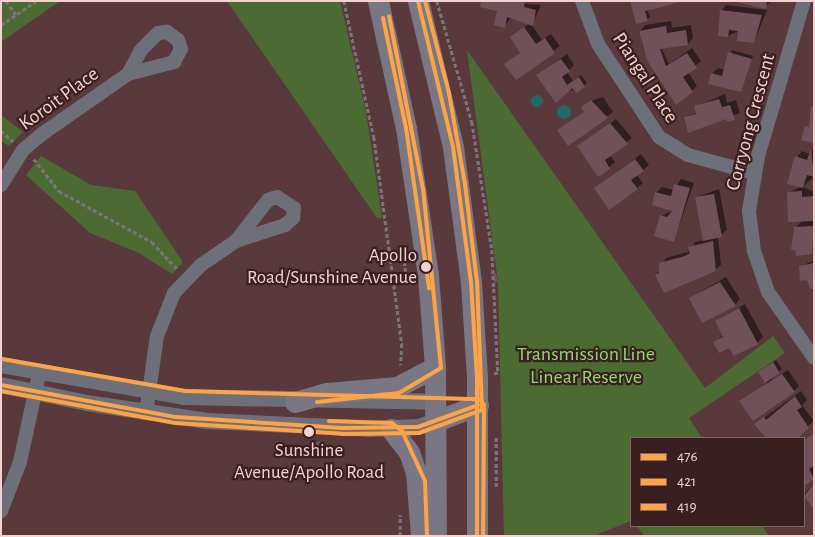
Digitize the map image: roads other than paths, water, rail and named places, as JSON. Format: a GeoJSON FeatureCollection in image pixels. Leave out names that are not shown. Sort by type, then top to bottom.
{"type":"FeatureCollection","features":[{"type":"Feature","properties":{"kind":"main road"},"geometry":{"type":"LineString","coordinates":[[378,1],[416,190],[435,367],[436,536]]}},
{"type":"Feature","properties":{"kind":"main road"},"geometry":{"type":"LineString","coordinates":[[418,1],[454,157],[471,282],[478,404],[477,536]]}},
{"type":"Feature","properties":{"kind":"main road"},"geometry":{"type":"LineString","coordinates":[[295,402],[327,393],[397,387],[435,367]]}},
{"type":"Feature","properties":{"kind":"main road"},"geometry":{"type":"LineString","coordinates":[[436,412],[478,404]]}},
{"type":"Feature","properties":{"kind":"main road"},"geometry":{"type":"LineString","coordinates":[[391,429],[409,452],[416,472],[421,536]]}},
{"type":"Feature","properties":{"kind":"street","name":"Piangal Place"},"geometry":{"type":"LineString","coordinates":[[582,1],[598,44],[659,137],[688,155],[754,173]]}},
{"type":"Feature","properties":{"kind":"street","name":"Corryong Crescent"},"geometry":{"type":"LineString","coordinates":[[804,1],[754,173],[750,232],[760,272],[780,313],[814,358]]}},
{"type":"Feature","properties":{"kind":"street","name":"Koroit Place"},"geometry":{"type":"LineString","coordinates":[[1,185],[23,150],[128,74]]}},
{"type":"Feature","properties":{"kind":"street"},"geometry":{"type":"LineString","coordinates":[[146,413],[161,319],[186,279],[236,241]]}},
{"type":"Feature","properties":{"kind":"street"},"geometry":{"type":"LineString","coordinates":[[1,365],[39,374],[149,393],[436,412]]}},
{"type":"Feature","properties":{"kind":"street"},"geometry":{"type":"LineString","coordinates":[[1,511],[20,462],[39,374]]}},
{"type":"Feature","properties":{"kind":"street"},"geometry":{"type":"LineString","coordinates":[[1,385],[146,413],[391,429],[436,412]]}},
{"type":"Feature","properties":{"kind":"water"},"geometry":{"type":"Polygon","coordinates":[[[535,95],[539,95],[543,101],[539,107],[535,107],[531,103],[531,99],[535,95]]]}},
{"type":"Feature","properties":{"kind":"water"},"geometry":{"type":"Polygon","coordinates":[[[561,105],[567,105],[571,112],[567,119],[561,119],[557,115],[557,109],[561,105]]]}},
{"type":"Feature","properties":{"kind":"place","name":"Apollo Road/Sunshine Avenue"},"geometry":{"type":"Point","coordinates":[426,267]}},
{"type":"Feature","properties":{"kind":"place","name":"Sunshine Avenue/Apollo Road"},"geometry":{"type":"Point","coordinates":[309,432]}},
{"type":"Feature","properties":{"kind":"park label","name":"Transmission Line Linear Reserve"},"geometry":{"type":"Point","coordinates":[586,366]}}]}
